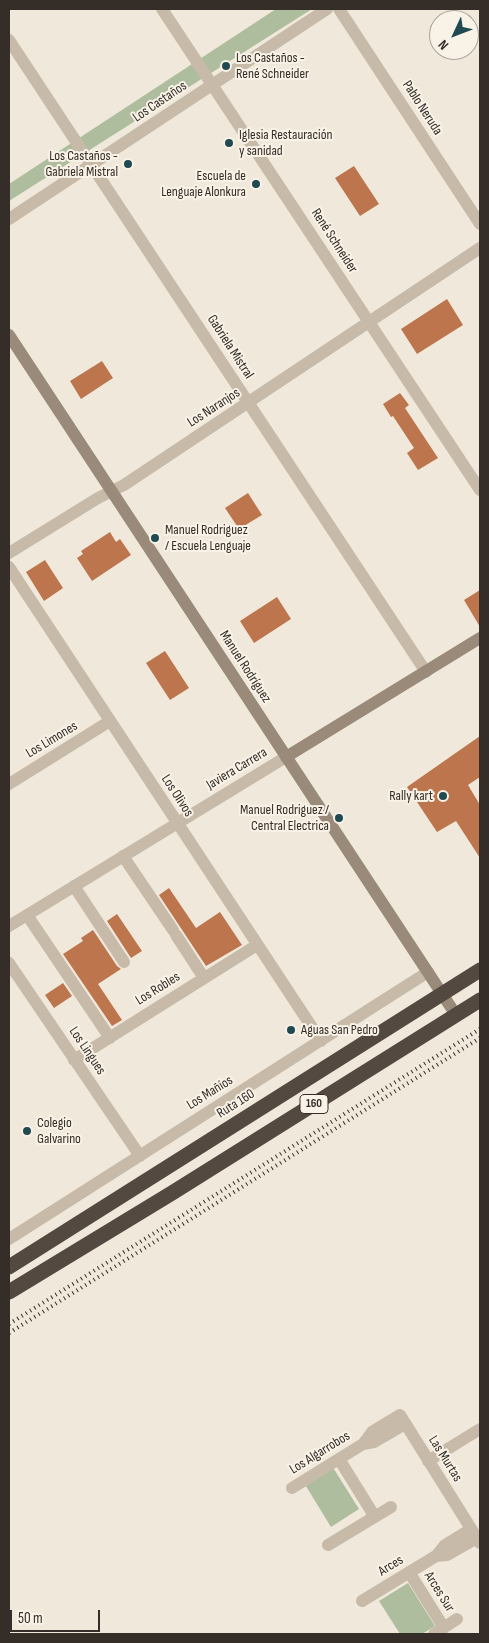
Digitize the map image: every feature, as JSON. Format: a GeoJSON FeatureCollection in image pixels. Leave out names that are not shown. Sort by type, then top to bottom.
{"type":"FeatureCollection","features":[{"type":"Feature","properties":{"kind":"highway","name":"Ruta 160"},"geometry":{"type":"LineString","coordinates":[[9,1267],[480,970]]}},
{"type":"Feature","properties":{"kind":"highway","name":"160"},"geometry":{"type":"LineString","coordinates":[[9,1292],[164,1198],[480,1000]]}},
{"type":"Feature","properties":{"kind":"street","name":"René Schneider"},"geometry":{"type":"LineString","coordinates":[[162,9],[480,490]]}},
{"type":"Feature","properties":{"kind":"street","name":"Los Castaños"},"geometry":{"type":"LineString","coordinates":[[9,220],[327,9]]}},
{"type":"Feature","properties":{"kind":"street","name":"Pablo Neruda"},"geometry":{"type":"LineString","coordinates":[[338,9],[480,224]]}},
{"type":"Feature","properties":{"kind":"street","name":"Gabriela Mistral"},"geometry":{"type":"LineString","coordinates":[[9,40],[426,672]]}},
{"type":"Feature","properties":{"kind":"street","name":"Los Naranjos"},"geometry":{"type":"LineString","coordinates":[[9,553],[98,498],[124,485],[480,248]]}},
{"type":"Feature","properties":{"kind":"street","name":"Manuel Rodríguez"},"geometry":{"type":"LineString","coordinates":[[9,335],[456,1015]]}},
{"type":"Feature","properties":{"kind":"street","name":"Los Olivos"},"geometry":{"type":"LineString","coordinates":[[9,567],[321,1041]]}},
{"type":"Feature","properties":{"kind":"street","name":"Javiera Carrera"},"geometry":{"type":"LineString","coordinates":[[9,926],[480,638]]}},
{"type":"Feature","properties":{"kind":"street","name":"Los Limones"},"geometry":{"type":"LineString","coordinates":[[9,784],[110,721]]}},
{"type":"Feature","properties":{"kind":"street"},"geometry":{"type":"LineString","coordinates":[[123,856],[204,978]]}},
{"type":"Feature","properties":{"kind":"street"},"geometry":{"type":"LineString","coordinates":[[74,886],[124,962]]}},
{"type":"Feature","properties":{"kind":"street"},"geometry":{"type":"LineString","coordinates":[[27,915],[110,1038]]}},
{"type":"Feature","properties":{"kind":"street","name":"Los Robles"},"geometry":{"type":"LineString","coordinates":[[74,1060],[257,945]]}},
{"type":"Feature","properties":{"kind":"street","name":"Los Lingues"},"geometry":{"type":"LineString","coordinates":[[9,963],[140,1156]]}},
{"type":"Feature","properties":{"kind":"street","name":"Los Mañíos"},"geometry":{"type":"LineString","coordinates":[[9,1239],[428,972]]}},
{"type":"Feature","properties":{"kind":"street","name":"Los Algarrobos"},"geometry":{"type":"LineString","coordinates":[[292,1488],[363,1444],[374,1442],[402,1420]]}},
{"type":"Feature","properties":{"kind":"street","name":"Las Murtas"},"geometry":{"type":"LineString","coordinates":[[402,1420],[476,1537]]}},
{"type":"Feature","properties":{"kind":"street"},"geometry":{"type":"LineString","coordinates":[[428,1461],[480,1428]]}},
{"type":"Feature","properties":{"kind":"street"},"geometry":{"type":"LineString","coordinates":[[339,1459],[375,1517]]}},
{"type":"Feature","properties":{"kind":"street"},"geometry":{"type":"LineString","coordinates":[[328,1545],[391,1507]]}},
{"type":"Feature","properties":{"kind":"street","name":"Arces"},"geometry":{"type":"LineString","coordinates":[[362,1601],[436,1556],[447,1555],[476,1537]]}},
{"type":"Feature","properties":{"kind":"street","name":"Arces Sur"},"geometry":{"type":"LineString","coordinates":[[409,1572],[439,1631]]}},
{"type":"Feature","properties":{"kind":"street"},"geometry":{"type":"LineString","coordinates":[[439,1631],[457,1620]]}},
{"type":"Feature","properties":{"kind":"green space"},"geometry":{"type":"Polygon","coordinates":[[[276,9],[312,9],[9,201],[9,184],[276,9]]]}},
{"type":"Feature","properties":{"kind":"green space"},"geometry":{"type":"Polygon","coordinates":[[[332,1466],[359,1509],[331,1527],[304,1483],[332,1466]]]}},
{"type":"Feature","properties":{"kind":"green space"},"geometry":{"type":"Polygon","coordinates":[[[408,1583],[435,1626],[422,1634],[400,1634],[379,1601],[408,1583]]]}},
{"type":"Feature","properties":{"kind":"building"},"geometry":{"type":"Polygon","coordinates":[[[354,166],[379,204],[360,216],[335,178],[354,166]]]}},
{"type":"Feature","properties":{"kind":"building"},"geometry":{"type":"Polygon","coordinates":[[[447,299],[463,325],[417,354],[401,329],[447,299]]]}},
{"type":"Feature","properties":{"kind":"building"},"geometry":{"type":"Polygon","coordinates":[[[102,361],[113,378],[81,399],[70,381],[102,361]]]}},
{"type":"Feature","properties":{"kind":"building"},"geometry":{"type":"Polygon","coordinates":[[[400,393],[409,405],[405,408],[438,458],[418,470],[407,453],[414,448],[383,404],[400,393]]]}},
{"type":"Feature","properties":{"kind":"building"},"geometry":{"type":"Polygon","coordinates":[[[248,493],[262,515],[239,529],[225,508],[248,493]]]}},
{"type":"Feature","properties":{"kind":"building"},"geometry":{"type":"Polygon","coordinates":[[[110,532],[116,542],[120,539],[131,555],[92,581],[77,558],[83,554],[81,551],[110,532]]]}},
{"type":"Feature","properties":{"kind":"building"},"geometry":{"type":"Polygon","coordinates":[[[45,560],[63,588],[44,601],[26,572],[45,560]]]}},
{"type":"Feature","properties":{"kind":"building"},"geometry":{"type":"Polygon","coordinates":[[[480,590],[480,627],[464,600],[480,590]]]}},
{"type":"Feature","properties":{"kind":"building"},"geometry":{"type":"Polygon","coordinates":[[[277,597],[291,619],[254,643],[240,621],[277,597]]]}},
{"type":"Feature","properties":{"kind":"building"},"geometry":{"type":"Polygon","coordinates":[[[165,651],[189,688],[170,700],[146,663],[165,651]]]}},
{"type":"Feature","properties":{"kind":"building","name":"Rally kart"},"geometry":{"type":"Polygon","coordinates":[[[480,736],[480,777],[468,785],[480,805],[480,858],[456,821],[437,832],[407,787],[480,736]]]}},
{"type":"Feature","properties":{"kind":"building"},"geometry":{"type":"Polygon","coordinates":[[[169,888],[196,928],[220,912],[242,945],[206,966],[159,895],[169,888]]]}},
{"type":"Feature","properties":{"kind":"building"},"geometry":{"type":"Polygon","coordinates":[[[117,914],[142,951],[131,958],[107,921],[117,914]]]}},
{"type":"Feature","properties":{"kind":"building"},"geometry":{"type":"Polygon","coordinates":[[[93,930],[121,969],[98,984],[122,1020],[112,1026],[63,954],[83,941],[81,938],[93,930]]]}},
{"type":"Feature","properties":{"kind":"building"},"geometry":{"type":"Polygon","coordinates":[[[63,983],[72,996],[54,1008],[45,995],[63,983]]]}},
{"type":"Feature","properties":{"kind":"railway"},"geometry":{"type":"LineString","coordinates":[[9,1324],[480,1029]]}},
{"type":"Feature","properties":{"kind":"railway"},"geometry":{"type":"LineString","coordinates":[[9,1333],[480,1038]]}},
{"type":"Feature","properties":{"kind":"place","name":"Los Castaños - René Schneider"},"geometry":{"type":"Point","coordinates":[226,66]}},
{"type":"Feature","properties":{"kind":"place","name":"Iglesia Restauración y sanidad"},"geometry":{"type":"Point","coordinates":[229,143]}},
{"type":"Feature","properties":{"kind":"place","name":"Los Castaños - Gabriela Mistral"},"geometry":{"type":"Point","coordinates":[128,164]}},
{"type":"Feature","properties":{"kind":"place","name":"Escuela de Lenguaje Alonkura"},"geometry":{"type":"Point","coordinates":[256,184]}},
{"type":"Feature","properties":{"kind":"place","name":"Manuel Rodriguez / Escuela Lenguaje"},"geometry":{"type":"Point","coordinates":[155,538]}},
{"type":"Feature","properties":{"kind":"place","name":"Rally kart"},"geometry":{"type":"Point","coordinates":[443,796]}},
{"type":"Feature","properties":{"kind":"place","name":"Manuel Rodriguez / Central Electrica"},"geometry":{"type":"Point","coordinates":[339,818]}},
{"type":"Feature","properties":{"kind":"place","name":"Aguas San Pedro"},"geometry":{"type":"Point","coordinates":[291,1030]}},
{"type":"Feature","properties":{"kind":"place","name":"Colegio Galvarino"},"geometry":{"type":"Point","coordinates":[27,1131]}}]}
